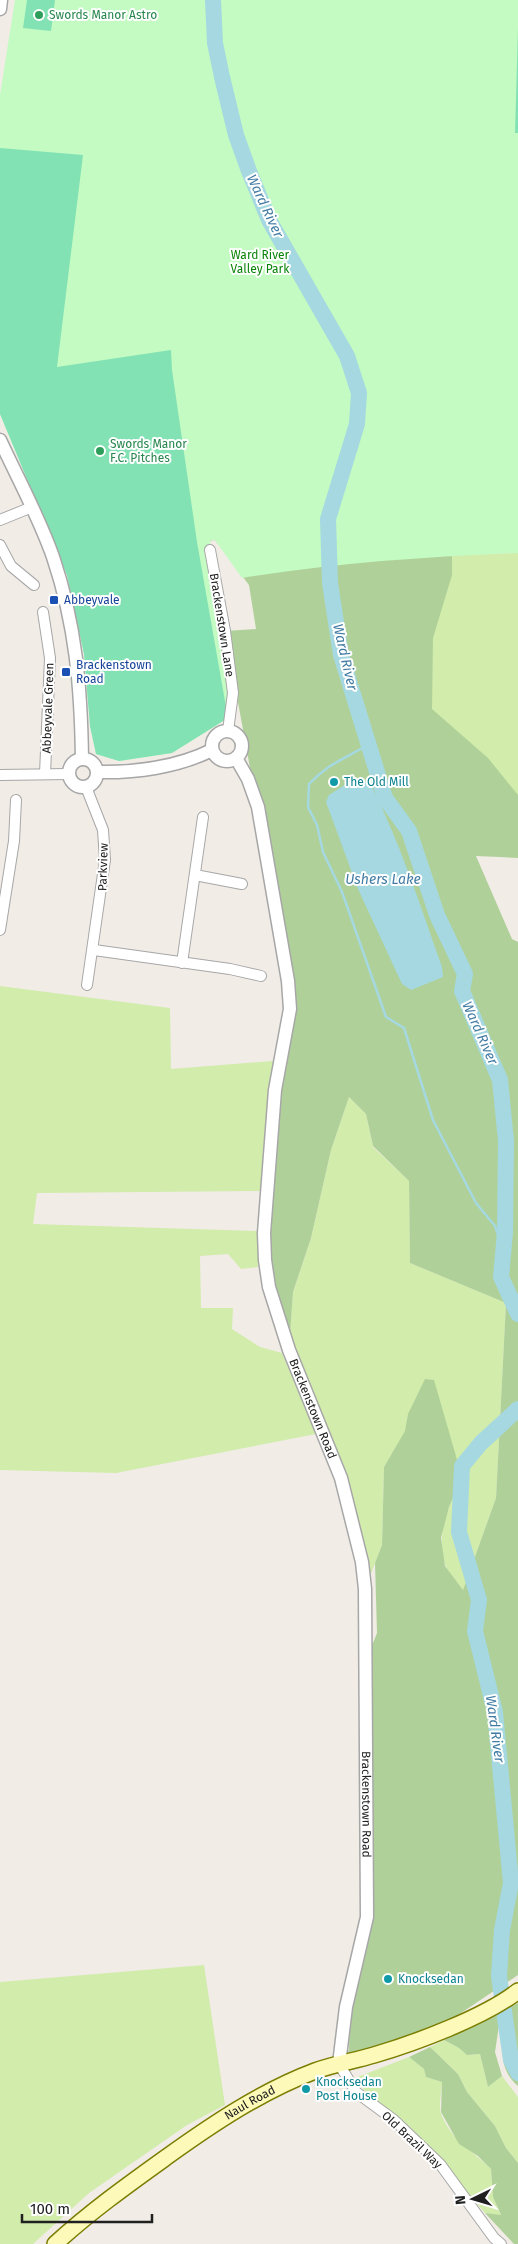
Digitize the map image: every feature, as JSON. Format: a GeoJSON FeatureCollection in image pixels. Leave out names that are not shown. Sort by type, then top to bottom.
{"type":"FeatureCollection","features":[{"type":"Feature","properties":{"kind":"main road","name":"Naul Road"},"geometry":{"type":"LineString","coordinates":[[55,2244],[113,2194],[197,2135],[274,2088],[317,2070],[404,2045],[475,2016],[516,1992]]}},
{"type":"Feature","properties":{"kind":"street"},"geometry":{"type":"LineString","coordinates":[[0,9],[1,0]]}},
{"type":"Feature","properties":{"kind":"street"},"geometry":{"type":"LineString","coordinates":[[0,440],[32,507],[53,557],[73,632],[82,709],[82,759]]}},
{"type":"Feature","properties":{"kind":"street"},"geometry":{"type":"LineString","coordinates":[[0,520],[32,507]]}},
{"type":"Feature","properties":{"kind":"street"},"geometry":{"type":"LineString","coordinates":[[0,545],[11,566],[34,585]]}},
{"type":"Feature","properties":{"kind":"street","name":"Brackenstown Lane"},"geometry":{"type":"LineString","coordinates":[[210,550],[226,631],[233,693],[228,730]]}},
{"type":"Feature","properties":{"kind":"street","name":"Abbeyvale Green"},"geometry":{"type":"LineString","coordinates":[[43,612],[50,658],[45,774]]}},
{"type":"Feature","properties":{"kind":"street"},"geometry":{"type":"LineString","coordinates":[[228,730],[236,733],[241,740],[242,750],[236,758],[222,760],[212,750],[215,736],[228,730]]}},
{"type":"Feature","properties":{"kind":"street"},"geometry":{"type":"LineString","coordinates":[[97,772],[138,771],[178,762],[212,750]]}},
{"type":"Feature","properties":{"kind":"street","name":"Brackenstown Road"},"geometry":{"type":"LineString","coordinates":[[236,758],[248,778],[258,807],[288,981],[290,1009],[275,1090],[264,1232],[269,1287],[289,1350],[341,1478],[362,1562],[365,1589],[367,1917],[346,2007],[339,2064]]}},
{"type":"Feature","properties":{"kind":"street"},"geometry":{"type":"LineString","coordinates":[[82,759],[94,764],[97,772],[93,784],[86,787],[72,783],[69,774],[74,763],[82,759]]}},
{"type":"Feature","properties":{"kind":"street"},"geometry":{"type":"LineString","coordinates":[[0,775],[69,774]]}},
{"type":"Feature","properties":{"kind":"street","name":"Parkview"},"geometry":{"type":"LineString","coordinates":[[86,787],[103,830],[105,860],[94,950],[87,985]]}},
{"type":"Feature","properties":{"kind":"street"},"geometry":{"type":"LineString","coordinates":[[0,930],[17,814],[16,800]]}},
{"type":"Feature","properties":{"kind":"street"},"geometry":{"type":"LineString","coordinates":[[182,964],[203,817]]}},
{"type":"Feature","properties":{"kind":"street"},"geometry":{"type":"LineString","coordinates":[[195,875],[242,884]]}},
{"type":"Feature","properties":{"kind":"street"},"geometry":{"type":"LineString","coordinates":[[94,950],[182,964],[230,969],[261,976]]}},
{"type":"Feature","properties":{"kind":"street","name":"Old Brazil Way"},"geometry":{"type":"LineString","coordinates":[[339,2064],[356,2092],[394,2120],[440,2164],[494,2238],[501,2244]]}},
{"type":"Feature","properties":{"kind":"green space","name":"Ward River Valley Park"},"geometry":{"type":"Polygon","coordinates":[[[15,0],[518,0],[518,553],[380,561],[242,578],[215,540],[210,540],[233,693],[228,718],[172,753],[119,761],[96,754],[90,726],[84,654],[67,575],[0,414],[0,95],[15,0]]]}},
{"type":"Feature","properties":{"kind":"green space","name":"Swords Manor Astro"},"geometry":{"type":"Polygon","coordinates":[[[27,0],[55,0],[51,31],[23,28],[27,0]]]}},
{"type":"Feature","properties":{"kind":"green space"},"geometry":{"type":"Polygon","coordinates":[[[518,28],[518,133],[515,133],[518,28]]]}},
{"type":"Feature","properties":{"kind":"green space"},"geometry":{"type":"Polygon","coordinates":[[[518,139],[465,554],[452,555],[452,575],[433,638],[432,709],[488,758],[518,795],[518,858],[476,856],[512,939],[518,942],[518,1975],[449,2021],[372,2049],[339,2064],[349,2050],[350,2006],[368,1945],[371,1648],[377,1633],[375,1563],[382,1545],[384,1467],[405,1431],[408,1414],[425,1379],[434,1380],[462,1477],[449,1507],[441,1538],[445,1566],[463,1590],[496,1498],[506,1303],[410,1263],[409,1181],[373,1146],[366,1114],[349,1097],[331,1150],[311,1238],[293,1292],[289,1350],[279,1316],[264,1233],[290,1009],[281,938],[225,631],[256,629],[249,585],[215,540],[197,542],[518,139]]]}},
{"type":"Feature","properties":{"kind":"green space","name":"Swords Manor F.C. Pitches"},"geometry":{"type":"Polygon","coordinates":[[[0,148],[83,155],[57,367],[171,350],[172,370],[197,542],[228,718],[172,753],[119,761],[96,754],[90,726],[84,654],[67,575],[0,414],[0,148]]]}},
{"type":"Feature","properties":{"kind":"green space"},"geometry":{"type":"Polygon","coordinates":[[[518,553],[518,819],[430,707],[423,556],[518,553]]]}},
{"type":"Feature","properties":{"kind":"green space"},"geometry":{"type":"Polygon","coordinates":[[[0,986],[170,1008],[171,1069],[273,1061],[261,1191],[37,1193],[33,1224],[258,1231],[258,1267],[241,1269],[228,1254],[200,1256],[201,1308],[233,1308],[232,1329],[260,1347],[282,1353],[316,1434],[116,1473],[0,1470],[0,986]]]}},
{"type":"Feature","properties":{"kind":"green space"},"geometry":{"type":"Polygon","coordinates":[[[349,1097],[366,1114],[373,1147],[409,1181],[410,1263],[506,1303],[496,1498],[463,1590],[446,1567],[442,1553],[445,1519],[462,1477],[408,1414],[406,1431],[384,1467],[382,1545],[365,1589],[343,1483],[289,1350],[293,1292],[311,1238],[331,1150],[349,1097]]]}},
{"type":"Feature","properties":{"kind":"green space"},"geometry":{"type":"Polygon","coordinates":[[[204,1965],[225,2105],[187,2125],[89,2193],[33,2244],[0,2244],[0,1982],[204,1965]]]}},
{"type":"Feature","properties":{"kind":"green space"},"geometry":{"type":"Polygon","coordinates":[[[518,2003],[518,2086],[510,2078],[506,2069],[503,2050],[510,2007],[518,2003]]]}},
{"type":"Feature","properties":{"kind":"green space"},"geometry":{"type":"Polygon","coordinates":[[[501,2012],[495,2052],[502,2076],[488,2087],[480,2054],[467,2055],[444,2040],[501,2012]]]}},
{"type":"Feature","properties":{"kind":"green space"},"geometry":{"type":"Polygon","coordinates":[[[444,2040],[467,2055],[480,2054],[488,2087],[502,2076],[518,2097],[518,2163],[506,2148],[495,2126],[467,2092],[458,2074],[430,2047],[444,2040]]]}},
{"type":"Feature","properties":{"kind":"green space"},"geometry":{"type":"Polygon","coordinates":[[[430,2047],[458,2074],[467,2092],[495,2126],[506,2148],[518,2163],[518,2244],[514,2244],[485,2213],[501,2215],[493,2197],[491,2169],[478,2156],[459,2144],[441,2112],[442,2082],[426,2077],[424,2069],[409,2057],[430,2047]]]}},
{"type":"Feature","properties":{"kind":"green space"},"geometry":{"type":"Polygon","coordinates":[[[409,2057],[424,2069],[426,2077],[442,2082],[441,2114],[457,2138],[491,2169],[493,2197],[501,2216],[485,2213],[433,2153],[365,2091],[355,2078],[409,2057]]]}},
{"type":"Feature","properties":{"kind":"water","name":"Ushers Lake"},"geometry":{"type":"Polygon","coordinates":[[[354,779],[370,783],[381,805],[409,874],[442,967],[443,977],[411,990],[402,984],[358,889],[326,802],[329,795],[354,779]]]}},
{"type":"Feature","properties":{"kind":"waterway","name":"Ward River"},"geometry":{"type":"LineString","coordinates":[[213,0],[215,43],[222,77],[236,135],[249,171],[269,220],[347,356],[359,393],[357,424],[328,519],[330,583],[341,655],[385,798],[409,831],[437,915],[465,974],[462,991],[500,1080],[506,1141],[505,1232],[501,1277],[518,1314]]}},
{"type":"Feature","properties":{"kind":"waterway"},"geometry":{"type":"LineString","coordinates":[[369,744],[331,766],[309,784],[308,807],[317,825],[323,852],[342,892],[386,1017],[404,1028],[433,1120],[476,1203],[495,1226],[503,1250]]}},
{"type":"Feature","properties":{"kind":"waterway","name":"Ward River"},"geometry":{"type":"LineString","coordinates":[[518,1409],[481,1443],[462,1466],[459,1532],[479,1600],[475,1631],[495,1712],[511,1883],[502,1930],[499,1976],[511,2060],[518,2073]]}},
{"type":"Feature","properties":{"kind":"place","name":"Swords Manor Astro"},"geometry":{"type":"Point","coordinates":[39,15]}},
{"type":"Feature","properties":{"kind":"place","name":"Swords Manor F.C. Pitches"},"geometry":{"type":"Point","coordinates":[100,451]}},
{"type":"Feature","properties":{"kind":"place","name":"Abbeyvale"},"geometry":{"type":"Point","coordinates":[54,600]}},
{"type":"Feature","properties":{"kind":"place","name":"Brackenstown Road"},"geometry":{"type":"Point","coordinates":[66,672]}},
{"type":"Feature","properties":{"kind":"place","name":"The Old Mill"},"geometry":{"type":"Point","coordinates":[334,782]}},
{"type":"Feature","properties":{"kind":"place","name":"Knocksedan"},"geometry":{"type":"Point","coordinates":[388,1979]}},
{"type":"Feature","properties":{"kind":"place","name":"Knocksedan Post House"},"geometry":{"type":"Point","coordinates":[306,2089]}}]}
